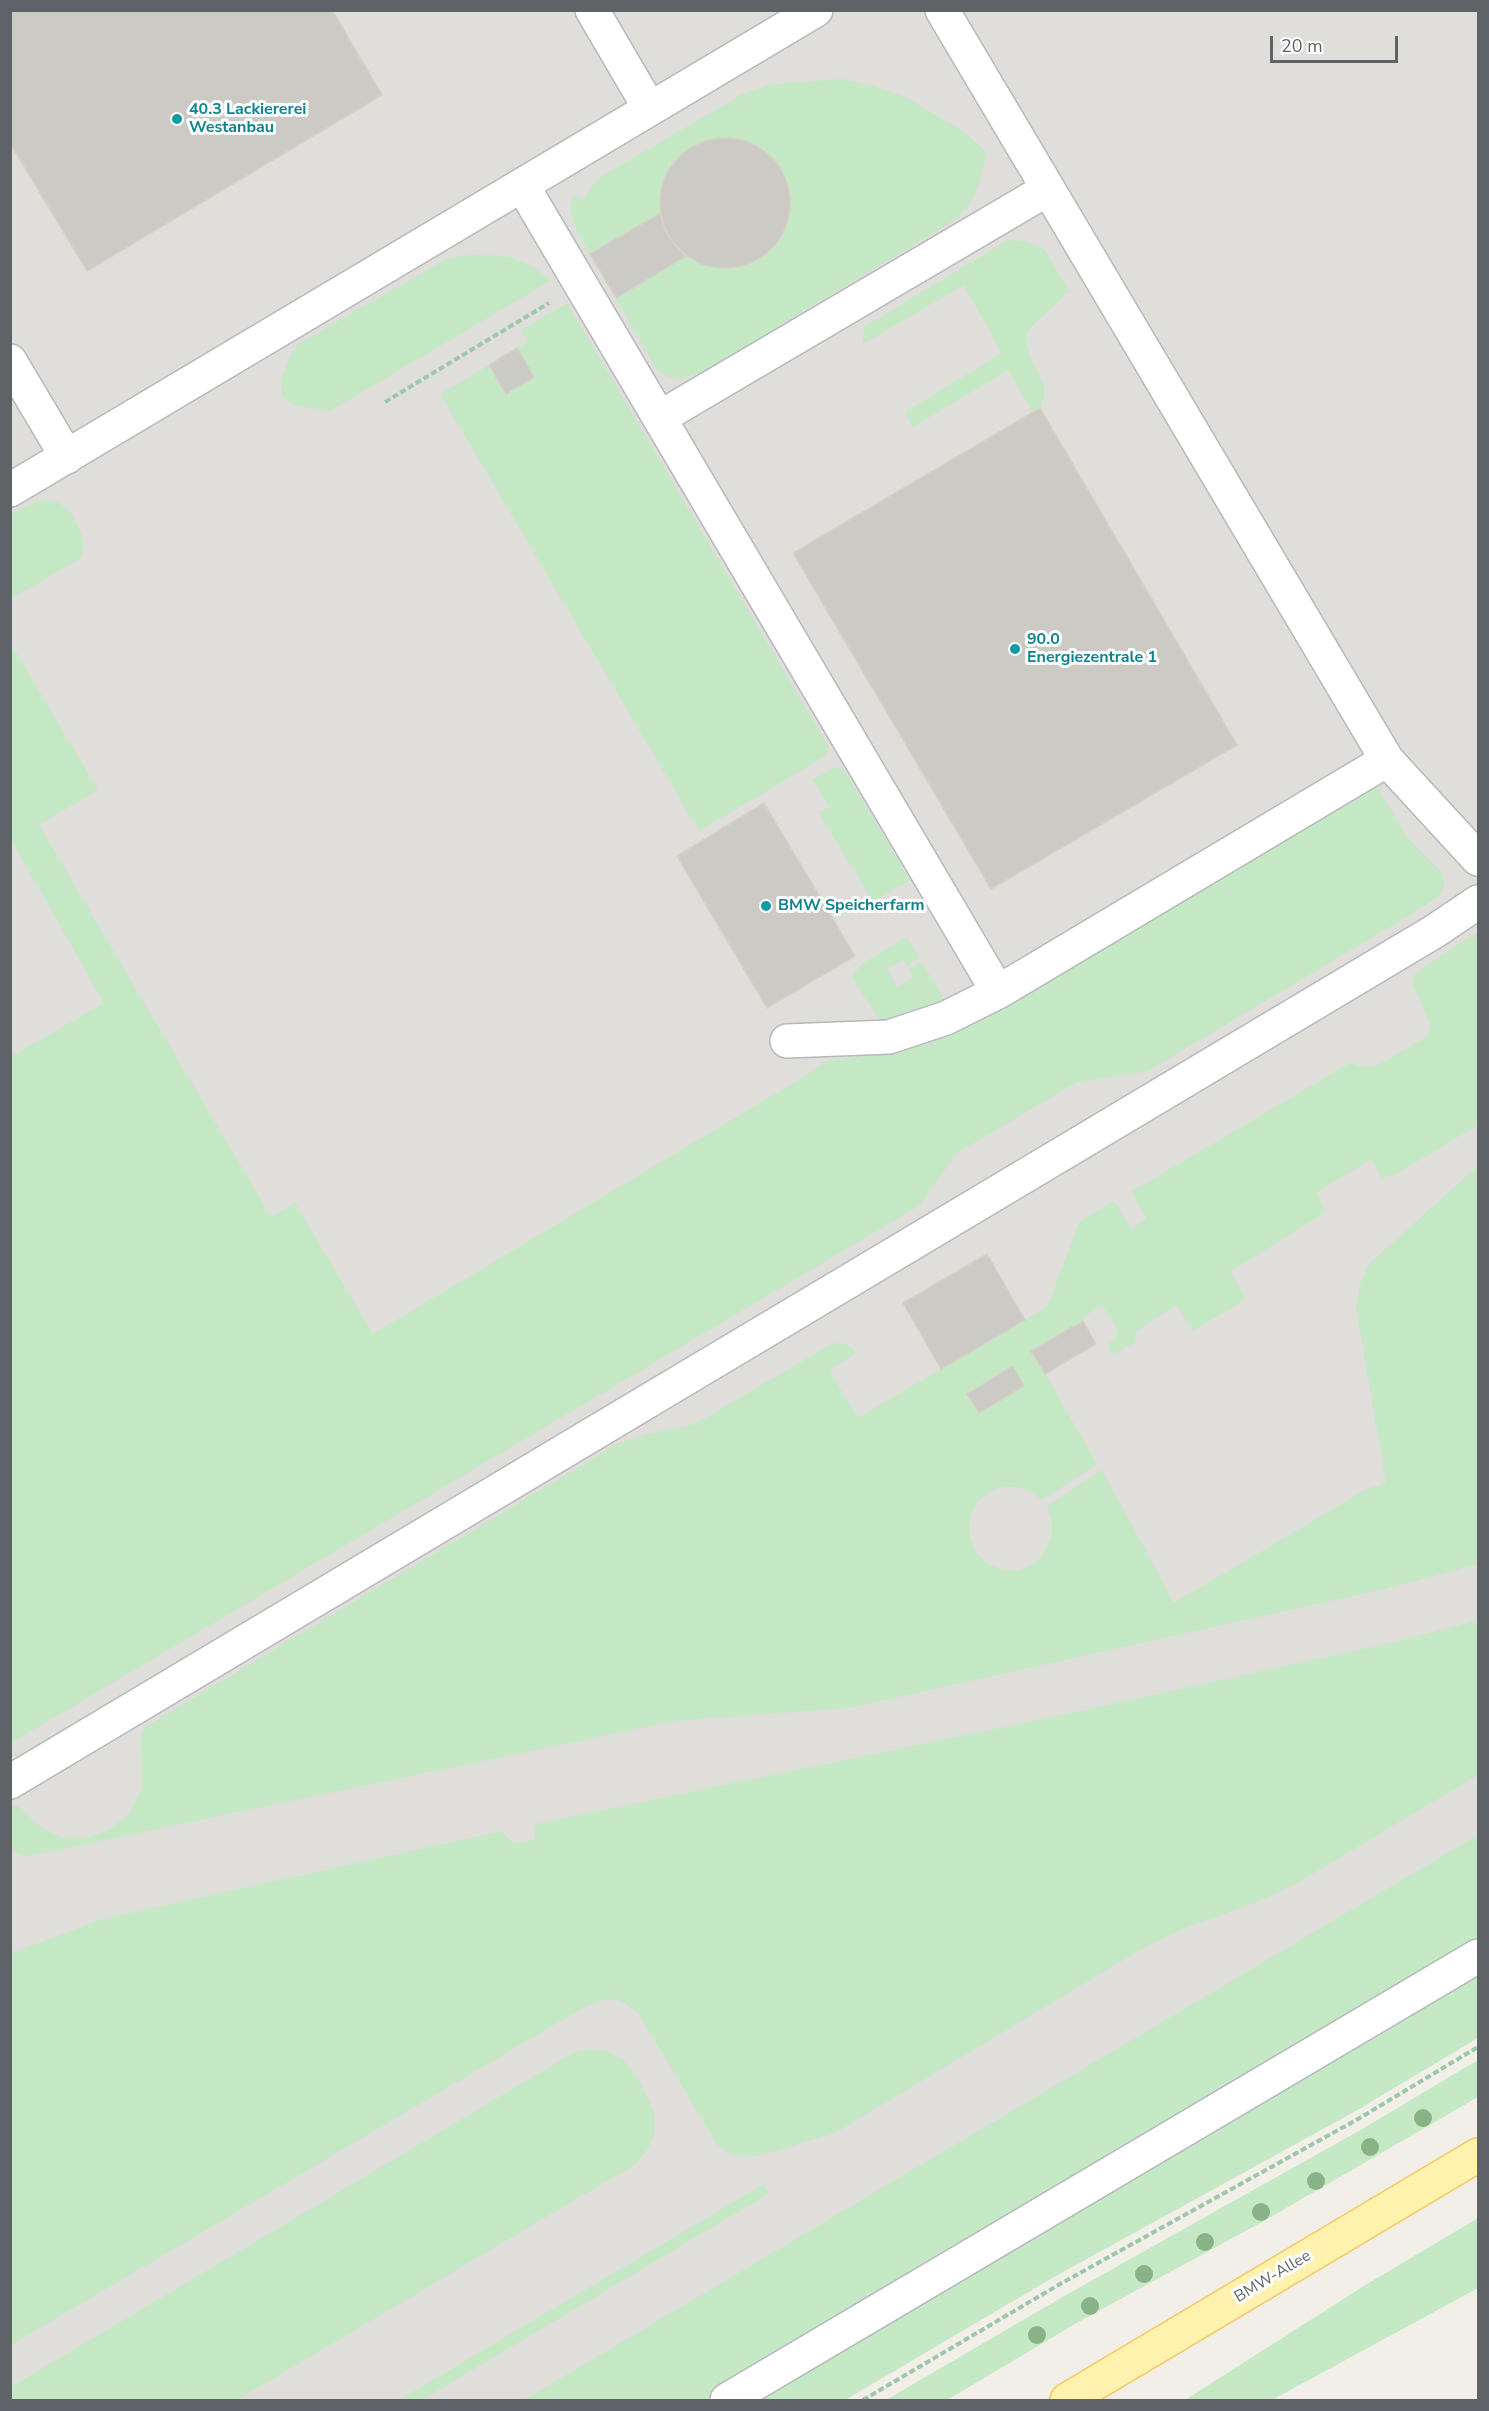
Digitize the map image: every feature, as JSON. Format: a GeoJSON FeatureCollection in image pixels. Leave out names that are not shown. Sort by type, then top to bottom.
{"type":"FeatureCollection","features":[{"type":"Feature","properties":{"kind":"main road","name":"BMW-Allee"},"geometry":{"type":"LineString","coordinates":[[1067,2400],[1479,2155]]}},
{"type":"Feature","properties":{"kind":"lane"},"geometry":{"type":"LineString","coordinates":[[592,10],[650,109]]}},
{"type":"Feature","properties":{"kind":"lane"},"geometry":{"type":"LineString","coordinates":[[10,490],[816,10]]}},
{"type":"Feature","properties":{"kind":"lane"},"geometry":{"type":"LineString","coordinates":[[942,10],[1387,760],[1479,859]]}},
{"type":"Feature","properties":{"kind":"lane"},"geometry":{"type":"LineString","coordinates":[[522,185],[998,992]]}},
{"type":"Feature","properties":{"kind":"lane"},"geometry":{"type":"LineString","coordinates":[[659,418],[1048,189]]}},
{"type":"Feature","properties":{"kind":"lane"},"geometry":{"type":"LineString","coordinates":[[10,362],[67,457]]}},
{"type":"Feature","properties":{"kind":"lane"},"geometry":{"type":"LineString","coordinates":[[788,1041],[889,1037],[946,1018],[998,992],[1387,760]]}},
{"type":"Feature","properties":{"kind":"lane"},"geometry":{"type":"LineString","coordinates":[[10,1782],[1435,931],[1479,902]]}},
{"type":"Feature","properties":{"kind":"lane"},"geometry":{"type":"LineString","coordinates":[[728,2400],[1479,1956]]}},
{"type":"Feature","properties":{"kind":"path"},"geometry":{"type":"LineString","coordinates":[[385,402],[580,284]]}},
{"type":"Feature","properties":{"kind":"path"},"geometry":{"type":"LineString","coordinates":[[863,2400],[1060,2284],[1358,2119],[1479,2047]]}},
{"type":"Feature","properties":{"kind":"shaded area"},"geometry":{"type":"Polygon","coordinates":[[[11,11],[1478,11],[1478,1970],[753,2400],[11,2400],[11,11]]]}},
{"type":"Feature","properties":{"kind":"green space"},"geometry":{"type":"Polygon","coordinates":[[[843,79],[907,98],[963,131],[987,153],[977,189],[968,207],[953,221],[703,372],[678,379],[666,376],[655,367],[616,298],[686,256],[701,264],[723,268],[745,265],[765,255],[780,238],[788,217],[790,195],[783,173],[769,156],[752,144],[732,138],[711,139],[693,146],[676,159],[665,176],[660,197],[661,213],[590,254],[573,220],[571,208],[573,195],[583,199],[599,178],[741,95],[773,84],[843,79]]]}},
{"type":"Feature","properties":{"kind":"green space"},"geometry":{"type":"Polygon","coordinates":[[[1008,240],[1025,241],[1044,249],[1069,291],[1028,330],[1026,341],[1044,385],[1044,396],[1040,408],[1033,412],[1008,370],[913,427],[905,412],[1002,353],[964,285],[863,344],[864,327],[1008,240]]]}},
{"type":"Feature","properties":{"kind":"green space"},"geometry":{"type":"Polygon","coordinates":[[[477,254],[511,257],[532,266],[550,281],[330,411],[296,406],[282,397],[281,382],[290,356],[298,344],[448,258],[477,254]]]}},
{"type":"Feature","properties":{"kind":"green space"},"geometry":{"type":"Polygon","coordinates":[[[567,303],[829,748],[826,756],[699,831],[440,394],[528,342],[521,330],[567,303]]]}},
{"type":"Feature","properties":{"kind":"green space"},"geometry":{"type":"Polygon","coordinates":[[[41,500],[56,501],[69,510],[79,528],[84,544],[81,558],[11,599],[11,513],[41,500]]]}},
{"type":"Feature","properties":{"kind":"green space"},"geometry":{"type":"Polygon","coordinates":[[[14,649],[98,790],[39,825],[271,1217],[295,1203],[373,1334],[807,1075],[825,1061],[895,1051],[956,1024],[972,1026],[1377,786],[1406,836],[1442,873],[1444,886],[1439,896],[1420,909],[1146,1072],[1077,1082],[957,1153],[919,1206],[11,1743],[10,1057],[104,1003],[11,839],[10,651],[14,649]]]}},
{"type":"Feature","properties":{"kind":"green space"},"geometry":{"type":"Polygon","coordinates":[[[833,768],[843,768],[910,880],[873,902],[819,813],[829,807],[813,780],[833,768]]]}},
{"type":"Feature","properties":{"kind":"green space"},"geometry":{"type":"Polygon","coordinates":[[[1478,932],[1478,1125],[1396,1174],[1382,1178],[1371,1159],[1316,1193],[1326,1212],[1230,1272],[1246,1299],[1193,1331],[1176,1305],[1136,1331],[1135,1342],[1116,1354],[1111,1353],[1108,1348],[1109,1343],[1116,1338],[1117,1329],[1104,1308],[1098,1308],[1085,1316],[1083,1321],[1032,1351],[1097,1464],[1042,1500],[1030,1491],[1016,1487],[1002,1487],[989,1492],[978,1501],[969,1525],[970,1538],[975,1551],[983,1560],[994,1567],[1019,1570],[1031,1565],[1041,1557],[1048,1546],[1052,1534],[1052,1520],[1047,1507],[1102,1470],[1174,1603],[1367,1489],[1386,1483],[1356,1306],[1361,1282],[1370,1263],[1478,1166],[1478,1564],[1389,1588],[849,1708],[675,1721],[28,1856],[19,1855],[11,1848],[10,1807],[12,1805],[20,1807],[38,1825],[60,1837],[84,1838],[109,1830],[129,1814],[142,1788],[141,1738],[145,1727],[619,1443],[643,1435],[695,1424],[835,1342],[850,1346],[855,1354],[829,1370],[858,1418],[1048,1306],[1079,1222],[1114,1201],[1131,1229],[1147,1218],[1131,1192],[1350,1063],[1364,1067],[1378,1065],[1428,1036],[1430,1023],[1413,984],[1413,977],[1419,970],[1478,932]]]}},
{"type":"Feature","properties":{"kind":"green space"},"geometry":{"type":"Polygon","coordinates":[[[907,937],[919,958],[907,965],[903,960],[887,969],[897,987],[914,977],[909,969],[921,961],[948,1006],[882,1024],[852,977],[862,964],[907,937]]]}},
{"type":"Feature","properties":{"kind":"green space"},"geometry":{"type":"Polygon","coordinates":[[[1478,1620],[1478,1775],[1299,1882],[1260,1901],[1183,1929],[1145,1947],[835,2133],[754,2157],[734,2155],[724,2151],[717,2144],[638,2013],[625,2003],[612,1999],[600,2001],[586,2006],[11,2345],[11,1953],[103,1919],[502,1831],[513,1844],[534,1840],[536,1824],[1076,1712],[1403,1640],[1478,1620]]]}},
{"type":"Feature","properties":{"kind":"green space"},"geometry":{"type":"Polygon","coordinates":[[[1478,1835],[1478,2038],[1354,2112],[1054,2277],[845,2400],[524,2400],[1478,1835]]]}},
{"type":"Feature","properties":{"kind":"green space"},"geometry":{"type":"Polygon","coordinates":[[[589,2049],[605,2050],[622,2059],[634,2072],[654,2113],[655,2133],[646,2152],[634,2165],[237,2400],[11,2400],[11,2387],[573,2053],[589,2049]]]}},
{"type":"Feature","properties":{"kind":"green space"},"geometry":{"type":"Polygon","coordinates":[[[1478,2060],[1478,2097],[1262,2222],[1080,2321],[947,2400],[886,2400],[1066,2295],[1364,2128],[1478,2060]]]}},
{"type":"Feature","properties":{"kind":"green space"},"geometry":{"type":"Polygon","coordinates":[[[764,2184],[768,2194],[422,2400],[399,2400],[764,2184]]]}},
{"type":"Feature","properties":{"kind":"green space"},"geometry":{"type":"Polygon","coordinates":[[[1478,2218],[1478,2288],[1272,2400],[1185,2400],[1367,2284],[1478,2218]]]}},
{"type":"Feature","properties":{"kind":"building","name":"40.3 Lackiererei Westanbau"},"geometry":{"type":"Polygon","coordinates":[[[10,10],[332,10],[382,95],[87,271],[10,143],[10,10]]]}},
{"type":"Feature","properties":{"kind":"building"},"geometry":{"type":"Polygon","coordinates":[[[725,138],[750,143],[771,157],[785,178],[790,203],[785,228],[771,249],[750,263],[725,268],[700,263],[679,249],[665,228],[660,203],[665,178],[679,157],[700,143],[725,138]]]}},
{"type":"Feature","properties":{"kind":"building"},"geometry":{"type":"Polygon","coordinates":[[[661,213],[665,230],[686,256],[616,298],[590,254],[661,213]]]}},
{"type":"Feature","properties":{"kind":"building"},"geometry":{"type":"Polygon","coordinates":[[[517,348],[534,377],[506,394],[489,365],[517,348]]]}},
{"type":"Feature","properties":{"kind":"building","name":"90.0 Energiezentrale 1"},"geometry":{"type":"Polygon","coordinates":[[[1040,408],[1237,745],[991,889],[793,553],[1040,408]]]}},
{"type":"Feature","properties":{"kind":"building","name":"BMW Speicherfarm"},"geometry":{"type":"Polygon","coordinates":[[[764,803],[855,956],[767,1008],[677,856],[764,803]]]}},
{"type":"Feature","properties":{"kind":"building"},"geometry":{"type":"Polygon","coordinates":[[[987,1254],[1025,1320],[941,1369],[903,1303],[987,1254]]]}},
{"type":"Feature","properties":{"kind":"building"},"geometry":{"type":"Polygon","coordinates":[[[1083,1321],[1096,1344],[1045,1374],[1031,1351],[1083,1321]]]}},
{"type":"Feature","properties":{"kind":"building"},"geometry":{"type":"Polygon","coordinates":[[[1013,1366],[1024,1386],[979,1413],[967,1394],[1013,1366]]]}},
{"type":"Feature","properties":{"kind":"place","name":"40.3 Lackiererei Westanbau"},"geometry":{"type":"Point","coordinates":[177,119]}},
{"type":"Feature","properties":{"kind":"place","name":"90.0 Energiezentrale 1"},"geometry":{"type":"Point","coordinates":[1015,649]}},
{"type":"Feature","properties":{"kind":"place","name":"BMW Speicherfarm"},"geometry":{"type":"Point","coordinates":[766,906]}}]}
